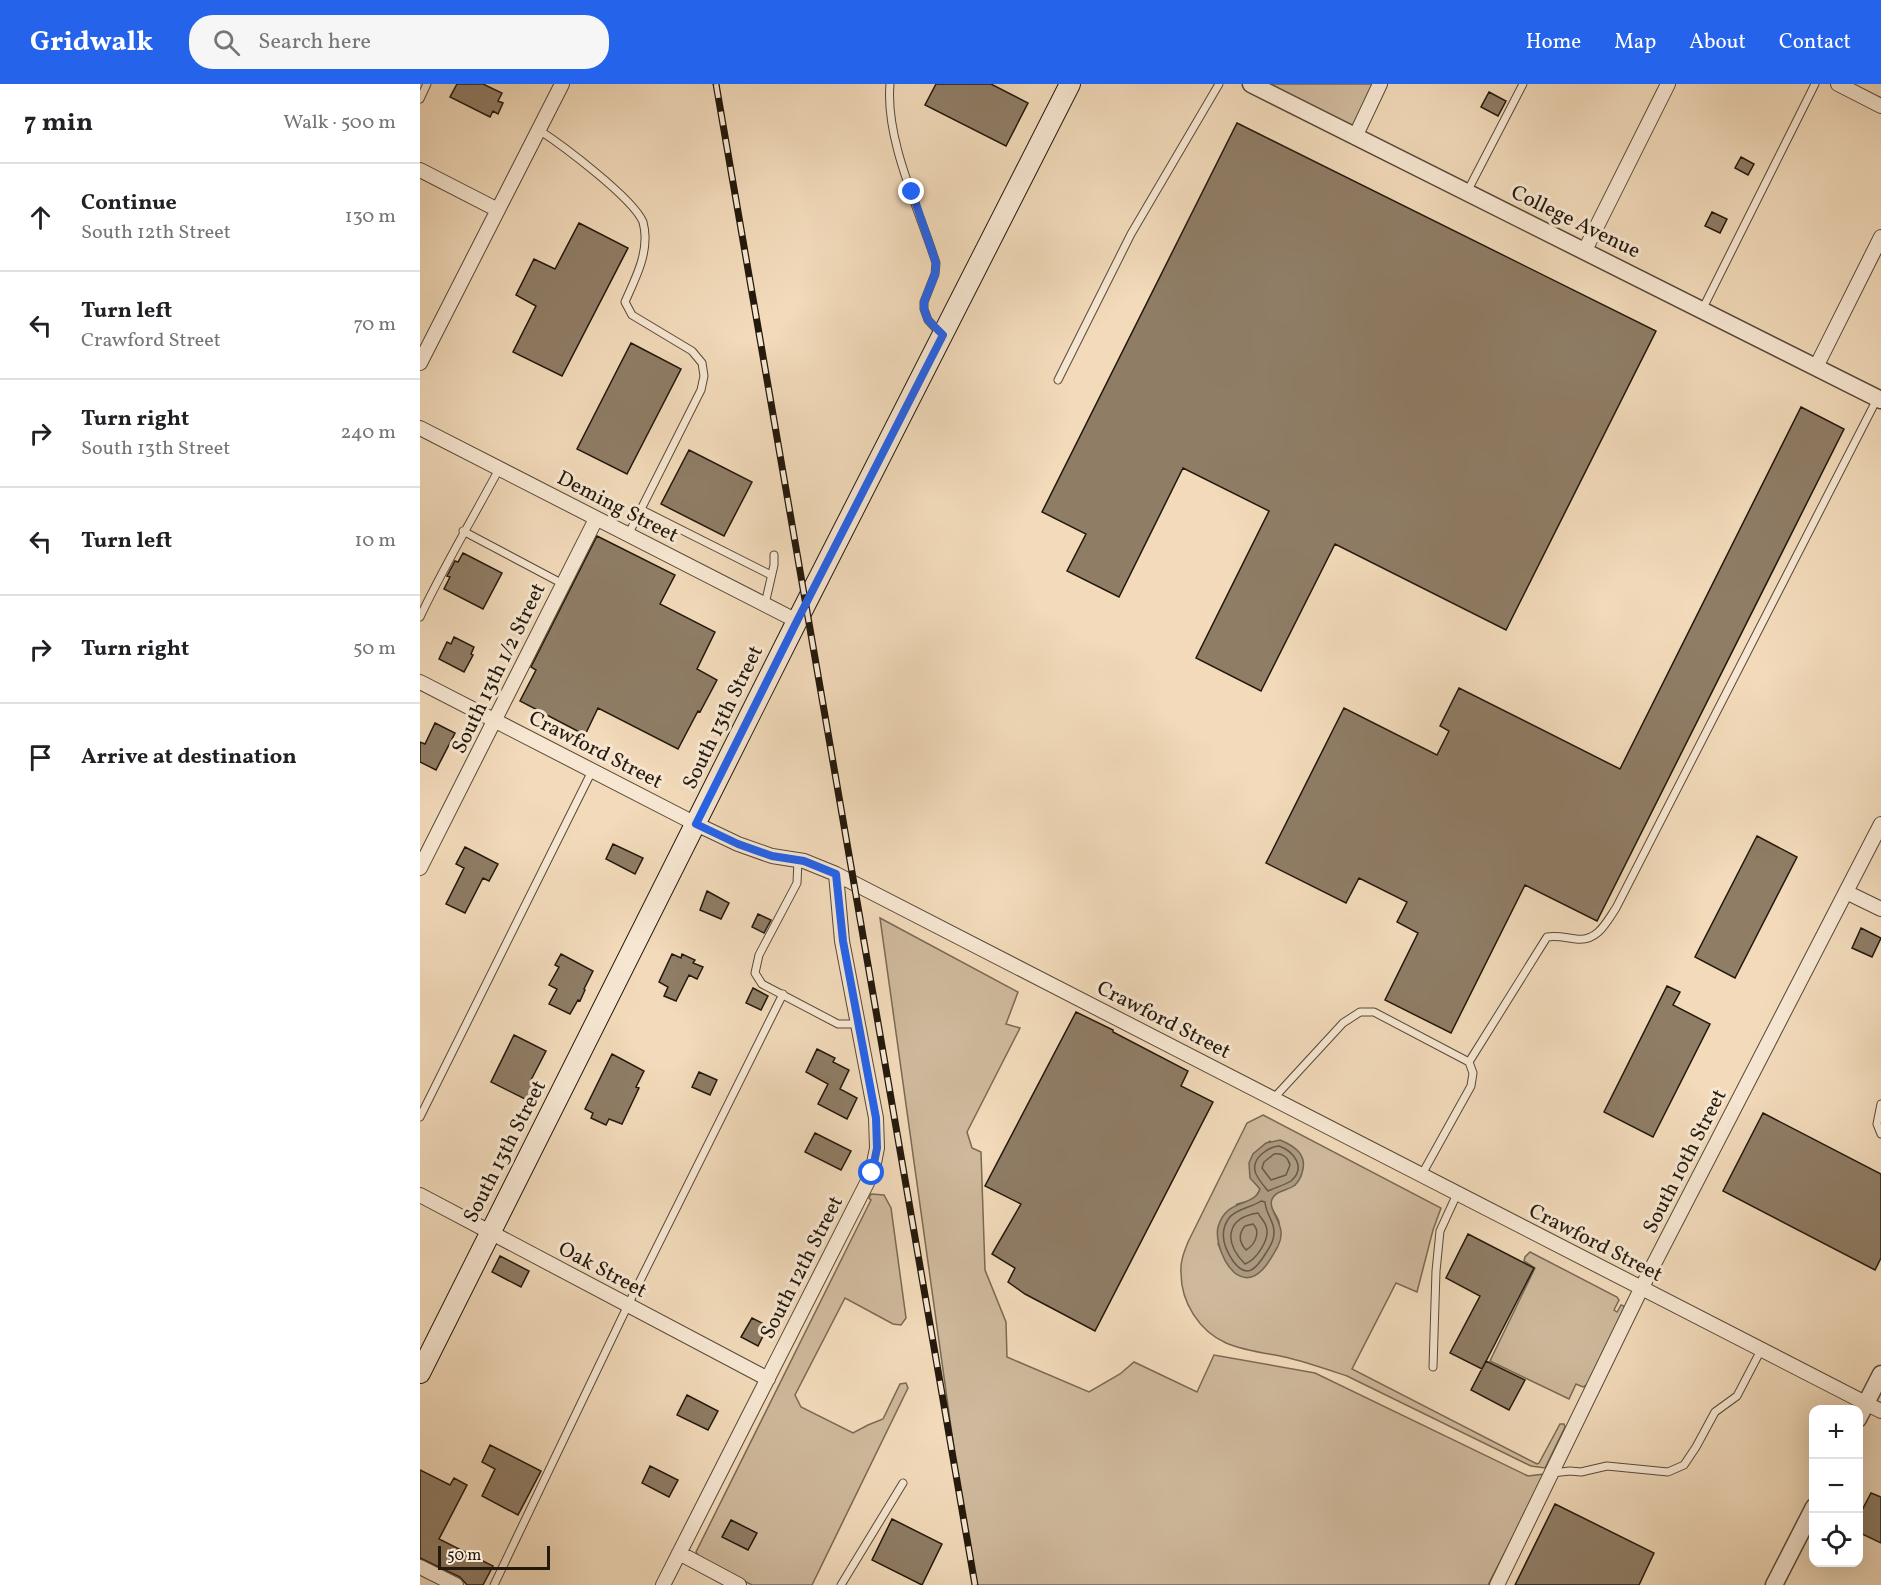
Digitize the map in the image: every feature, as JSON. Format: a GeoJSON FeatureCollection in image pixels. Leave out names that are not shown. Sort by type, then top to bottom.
{"type":"FeatureCollection","features":[{"type":"Feature","properties":{"kind":"main road","name":"South 13th Street"},"geometry":{"type":"LineString","coordinates":[[420,1373],[797,621],[1070,84]]}},
{"type":"Feature","properties":{"kind":"street"},"geometry":{"type":"LineString","coordinates":[[420,363],[562,84]]}},
{"type":"Feature","properties":{"kind":"street","name":"College Avenue"},"geometry":{"type":"LineString","coordinates":[[1251,84],[1585,250],[1879,400]]}},
{"type":"Feature","properties":{"kind":"street"},"geometry":{"type":"LineString","coordinates":[[1355,137],[1380,84]]}},
{"type":"Feature","properties":{"kind":"street"},"geometry":{"type":"LineString","coordinates":[[1585,250],[1668,84]]}},
{"type":"Feature","properties":{"kind":"street"},"geometry":{"type":"LineString","coordinates":[[1839,84],[1881,106]]}},
{"type":"Feature","properties":{"kind":"street"},"geometry":{"type":"LineString","coordinates":[[420,170],[498,210]]}},
{"type":"Feature","properties":{"kind":"street"},"geometry":{"type":"LineString","coordinates":[[1816,367],[1881,237]]}},
{"type":"Feature","properties":{"kind":"street","name":"Deming Street"},"geometry":{"type":"LineString","coordinates":[[420,428],[797,621]]}},
{"type":"Feature","properties":{"kind":"street","name":"South 13th 1/2 Street"},"geometry":{"type":"LineString","coordinates":[[420,868],[596,519]]}},
{"type":"Feature","properties":{"kind":"street","name":"Crawford Street"},"geometry":{"type":"LineString","coordinates":[[420,682],[738,844],[772,856],[804,861],[836,874],[1874,1408]]}},
{"type":"Feature","properties":{"kind":"street","name":"South 10th Street"},"geometry":{"type":"LineString","coordinates":[[1497,1585],[1641,1289],[1881,824]]}},
{"type":"Feature","properties":{"kind":"street","name":"South 12th Street"},"geometry":{"type":"LineString","coordinates":[[663,1585],[872,1173],[877,1148],[876,1118],[843,941],[836,874]]}},
{"type":"Feature","properties":{"kind":"street"},"geometry":{"type":"LineString","coordinates":[[1846,892],[1881,909]]}},
{"type":"Feature","properties":{"kind":"street","name":"Oak Street"},"geometry":{"type":"LineString","coordinates":[[420,1195],[768,1379]]}},
{"type":"Feature","properties":{"kind":"street"},"geometry":{"type":"LineString","coordinates":[[1874,1408],[1881,1374]]}},
{"type":"Feature","properties":{"kind":"street"},"geometry":{"type":"LineString","coordinates":[[1774,1585],[1811,1513]]}},
{"type":"Feature","properties":{"kind":"street"},"geometry":{"type":"LineString","coordinates":[[679,1553],[739,1585]]}},
{"type":"Feature","properties":{"kind":"street"},"geometry":{"type":"LineString","coordinates":[[420,1567],[456,1585]]}},
{"type":"Feature","properties":{"kind":"lane"},"geometry":{"type":"LineString","coordinates":[[420,99],[427,84]]}},
{"type":"Feature","properties":{"kind":"lane"},"geometry":{"type":"LineString","coordinates":[[890,84],[891,122],[896,145],[936,263],[935,274],[924,302],[924,309],[928,320],[943,335]]}},
{"type":"Feature","properties":{"kind":"lane"},"geometry":{"type":"LineString","coordinates":[[1058,380],[1131,234],[1219,84]]}},
{"type":"Feature","properties":{"kind":"lane"},"geometry":{"type":"LineString","coordinates":[[1467,192],[1523,84]]}},
{"type":"Feature","properties":{"kind":"lane"},"geometry":{"type":"LineString","coordinates":[[1702,310],[1815,84]]}},
{"type":"Feature","properties":{"kind":"lane"},"geometry":{"type":"LineString","coordinates":[[538,130],[621,195],[642,221],[645,235],[644,255],[626,302],[632,315],[692,351],[702,363],[704,376],[701,390],[628,535]]}},
{"type":"Feature","properties":{"kind":"lane"},"geometry":{"type":"LineString","coordinates":[[1469,1062],[1547,937],[1578,940],[1590,938],[1602,929],[1616,908],[1879,400]]}},
{"type":"Feature","properties":{"kind":"lane"},"geometry":{"type":"LineString","coordinates":[[420,617],[464,531],[500,468]]}},
{"type":"Feature","properties":{"kind":"lane"},"geometry":{"type":"LineString","coordinates":[[640,509],[771,575]]}},
{"type":"Feature","properties":{"kind":"lane"},"geometry":{"type":"LineString","coordinates":[[464,531],[563,584]]}},
{"type":"Feature","properties":{"kind":"lane"},"geometry":{"type":"LineString","coordinates":[[765,604],[774,555]]}},
{"type":"Feature","properties":{"kind":"lane"},"geometry":{"type":"LineString","coordinates":[[420,1117],[592,771]]}},
{"type":"Feature","properties":{"kind":"lane"},"geometry":{"type":"LineString","coordinates":[[798,860],[796,883],[759,955],[755,973],[762,984],[838,1024],[858,1024]]}},
{"type":"Feature","properties":{"kind":"lane"},"geometry":{"type":"LineString","coordinates":[[494,1585],[628,1305],[783,994]]}},
{"type":"Feature","properties":{"kind":"lane"},"geometry":{"type":"LineString","coordinates":[[1273,1100],[1343,1023],[1360,1012],[1374,1012],[1469,1062],[1473,1073],[1471,1086],[1421,1176]]}},
{"type":"Feature","properties":{"kind":"lane"},"geometry":{"type":"LineString","coordinates":[[1881,1104],[1877,1124],[1881,1134]]}},
{"type":"Feature","properties":{"kind":"lane"},"geometry":{"type":"LineString","coordinates":[[1433,1367],[1436,1271],[1440,1232],[1457,1194]]}},
{"type":"Feature","properties":{"kind":"lane"},"geometry":{"type":"LineString","coordinates":[[1552,1473],[1581,1472],[1607,1466],[1668,1472],[1684,1465],[1715,1412],[1737,1396],[1761,1350]]}},
{"type":"Feature","properties":{"kind":"lane"},"geometry":{"type":"LineString","coordinates":[[841,1585],[903,1483]]}},
{"type":"Feature","properties":{"kind":"shaded area"},"geometry":{"type":"Polygon","coordinates":[[[1251,84],[1380,84],[1355,137],[1251,84]]]}},
{"type":"Feature","properties":{"kind":"shaded area"},"geometry":{"type":"Polygon","coordinates":[[[880,918],[1018,992],[1006,1024],[1020,1028],[967,1132],[972,1148],[981,1152],[985,1270],[1006,1322],[1007,1357],[1089,1392],[1120,1374],[1134,1362],[1197,1392],[1214,1355],[1315,1373],[1528,1476],[1545,1474],[1488,1585],[973,1585],[880,918]]]}},
{"type":"Feature","properties":{"kind":"shaded area"},"geometry":{"type":"Polygon","coordinates":[[[1263,1115],[1441,1208],[1417,1292],[1396,1283],[1352,1369],[1537,1464],[1560,1424],[1564,1424],[1565,1427],[1545,1468],[1531,1466],[1347,1376],[1293,1359],[1233,1346],[1216,1338],[1200,1323],[1188,1305],[1184,1294],[1181,1265],[1188,1242],[1247,1123],[1263,1115]],[[1270,1141],[1253,1154],[1255,1182],[1260,1189],[1254,1198],[1237,1204],[1218,1244],[1226,1261],[1272,1254],[1278,1243],[1279,1222],[1271,1206],[1272,1200],[1278,1192],[1295,1185],[1270,1141]]]}},
{"type":"Feature","properties":{"kind":"shaded area"},"geometry":{"type":"Polygon","coordinates":[[[871,1194],[884,1195],[891,1208],[906,1318],[901,1325],[893,1324],[845,1298],[795,1395],[801,1407],[853,1433],[883,1419],[900,1384],[906,1383],[908,1388],[812,1585],[752,1585],[700,1558],[696,1552],[871,1200],[869,1198],[871,1194]]]}},
{"type":"Feature","properties":{"kind":"shaded area"},"geometry":{"type":"Polygon","coordinates":[[[1530,1252],[1617,1297],[1619,1300],[1614,1310],[1617,1312],[1621,1305],[1626,1307],[1587,1385],[1583,1387],[1576,1384],[1569,1399],[1490,1361],[1535,1268],[1524,1261],[1530,1252]]]}},
{"type":"Feature","properties":{"kind":"water"},"geometry":{"type":"Polygon","coordinates":[[[1280,1140],[1291,1145],[1302,1156],[1302,1173],[1295,1185],[1276,1194],[1272,1199],[1272,1209],[1281,1232],[1276,1250],[1259,1272],[1251,1277],[1243,1277],[1236,1274],[1225,1261],[1217,1234],[1218,1227],[1228,1211],[1252,1199],[1260,1189],[1250,1178],[1249,1163],[1253,1154],[1266,1143],[1280,1140]]]}},
{"type":"Feature","properties":{"kind":"building"},"geometry":{"type":"Polygon","coordinates":[[[457,84],[483,84],[502,93],[498,101],[503,103],[498,114],[493,111],[490,117],[450,97],[457,84]]]}},
{"type":"Feature","properties":{"kind":"building"},"geometry":{"type":"Polygon","coordinates":[[[936,84],[991,84],[1028,103],[1006,146],[925,105],[936,84]]]}},
{"type":"Feature","properties":{"kind":"building"},"geometry":{"type":"Polygon","coordinates":[[[1489,92],[1506,101],[1498,116],[1481,107],[1489,92]]]}},
{"type":"Feature","properties":{"kind":"building"},"geometry":{"type":"Polygon","coordinates":[[[1237,123],[1656,331],[1506,630],[1335,544],[1261,691],[1196,658],[1269,511],[1183,468],[1119,597],[1067,571],[1086,534],[1042,512],[1237,123]]]}},
{"type":"Feature","properties":{"kind":"building"},"geometry":{"type":"Polygon","coordinates":[[[1741,157],[1754,164],[1748,175],[1735,168],[1741,157]]]}},
{"type":"Feature","properties":{"kind":"building"},"geometry":{"type":"Polygon","coordinates":[[[1712,212],[1727,219],[1720,233],[1705,226],[1712,212]]]}},
{"type":"Feature","properties":{"kind":"building"},"geometry":{"type":"Polygon","coordinates":[[[579,223],[628,248],[562,376],[513,352],[536,306],[516,295],[534,259],[555,269],[579,223]]]}},
{"type":"Feature","properties":{"kind":"building"},"geometry":{"type":"Polygon","coordinates":[[[631,343],[681,369],[627,474],[577,449],[631,343]]]}},
{"type":"Feature","properties":{"kind":"building"},"geometry":{"type":"Polygon","coordinates":[[[1801,407],[1844,429],[1597,921],[1525,885],[1451,1033],[1385,1000],[1418,933],[1397,922],[1407,902],[1359,878],[1346,903],[1266,863],[1344,708],[1437,755],[1449,731],[1440,726],[1459,688],[1620,769],[1801,407]]]}},
{"type":"Feature","properties":{"kind":"building"},"geometry":{"type":"Polygon","coordinates":[[[689,450],[752,482],[724,536],[661,504],[689,450]]]}},
{"type":"Feature","properties":{"kind":"building"},"geometry":{"type":"Polygon","coordinates":[[[597,536],[675,575],[660,604],[715,632],[697,669],[717,680],[678,749],[598,708],[585,735],[520,701],[536,670],[531,667],[597,536]]]}},
{"type":"Feature","properties":{"kind":"building"},"geometry":{"type":"Polygon","coordinates":[[[463,553],[502,573],[483,609],[444,589],[450,577],[447,576],[455,561],[458,562],[463,553]]]}},
{"type":"Feature","properties":{"kind":"building"},"geometry":{"type":"Polygon","coordinates":[[[454,637],[474,647],[471,654],[473,655],[464,672],[439,659],[447,642],[451,644],[454,637]]]}},
{"type":"Feature","properties":{"kind":"building"},"geometry":{"type":"Polygon","coordinates":[[[435,723],[455,733],[436,770],[420,762],[420,742],[425,744],[435,723]]]}},
{"type":"Feature","properties":{"kind":"building"},"geometry":{"type":"Polygon","coordinates":[[[1757,836],[1797,857],[1735,978],[1695,957],[1757,836]]]}},
{"type":"Feature","properties":{"kind":"building"},"geometry":{"type":"Polygon","coordinates":[[[613,844],[643,858],[635,874],[606,859],[613,844]]]}},
{"type":"Feature","properties":{"kind":"building"},"geometry":{"type":"Polygon","coordinates":[[[465,847],[498,864],[489,881],[483,878],[465,913],[446,904],[464,868],[456,864],[465,847]]]}},
{"type":"Feature","properties":{"kind":"building"},"geometry":{"type":"Polygon","coordinates":[[[707,891],[729,903],[721,919],[700,910],[707,891]]]}},
{"type":"Feature","properties":{"kind":"building"},"geometry":{"type":"Polygon","coordinates":[[[758,914],[771,920],[764,933],[752,927],[758,914]]]}},
{"type":"Feature","properties":{"kind":"building"},"geometry":{"type":"Polygon","coordinates":[[[1861,928],[1881,938],[1872,957],[1852,948],[1861,928]]]}},
{"type":"Feature","properties":{"kind":"building"},"geometry":{"type":"Polygon","coordinates":[[[561,954],[593,971],[580,1001],[578,1000],[570,1014],[549,1004],[557,989],[549,985],[559,967],[555,965],[561,954]]]}},
{"type":"Feature","properties":{"kind":"building"},"geometry":{"type":"Polygon","coordinates":[[[672,954],[681,958],[682,954],[695,960],[693,963],[703,967],[697,979],[689,975],[676,1001],[664,996],[668,987],[659,982],[672,954]]]}},
{"type":"Feature","properties":{"kind":"building"},"geometry":{"type":"Polygon","coordinates":[[[1667,986],[1680,992],[1673,1005],[1710,1024],[1653,1137],[1604,1112],[1667,986]]]}},
{"type":"Feature","properties":{"kind":"building"},"geometry":{"type":"Polygon","coordinates":[[[753,988],[768,996],[761,1010],[746,1003],[753,988]]]}},
{"type":"Feature","properties":{"kind":"building"},"geometry":{"type":"Polygon","coordinates":[[[1076,1012],[1188,1071],[1181,1086],[1213,1102],[1095,1331],[1025,1294],[1008,1282],[1015,1268],[992,1254],[1021,1204],[985,1186],[1076,1012]]]}},
{"type":"Feature","properties":{"kind":"building"},"geometry":{"type":"Polygon","coordinates":[[[514,1035],[546,1051],[531,1080],[536,1082],[527,1100],[491,1082],[514,1035]]]}},
{"type":"Feature","properties":{"kind":"building"},"geometry":{"type":"Polygon","coordinates":[[[817,1049],[835,1058],[833,1062],[849,1070],[840,1089],[857,1098],[847,1119],[818,1104],[828,1084],[806,1072],[817,1049]]]}},
{"type":"Feature","properties":{"kind":"building"},"geometry":{"type":"Polygon","coordinates":[[[612,1054],[644,1071],[636,1087],[639,1088],[622,1124],[609,1119],[606,1125],[591,1118],[593,1113],[585,1109],[612,1054]]]}},
{"type":"Feature","properties":{"kind":"building"},"geometry":{"type":"Polygon","coordinates":[[[699,1072],[717,1080],[710,1095],[692,1087],[699,1072]]]}},
{"type":"Feature","properties":{"kind":"building"},"geometry":{"type":"Polygon","coordinates":[[[1763,1113],[1881,1174],[1881,1258],[1875,1270],[1723,1191],[1763,1113]]]}},
{"type":"Feature","properties":{"kind":"building"},"geometry":{"type":"Polygon","coordinates":[[[815,1133],[851,1151],[841,1170],[805,1152],[815,1133]]]}},
{"type":"Feature","properties":{"kind":"building"},"geometry":{"type":"Polygon","coordinates":[[[1468,1234],[1534,1268],[1482,1369],[1450,1353],[1480,1296],[1446,1278],[1468,1234]]]}},
{"type":"Feature","properties":{"kind":"building"},"geometry":{"type":"Polygon","coordinates":[[[500,1256],[529,1271],[521,1287],[492,1272],[500,1256]]]}},
{"type":"Feature","properties":{"kind":"building"},"geometry":{"type":"Polygon","coordinates":[[[752,1318],[768,1326],[758,1346],[741,1337],[752,1318]]]}},
{"type":"Feature","properties":{"kind":"building"},"geometry":{"type":"Polygon","coordinates":[[[1486,1361],[1525,1380],[1509,1410],[1471,1390],[1486,1361]]]}},
{"type":"Feature","properties":{"kind":"building"},"geometry":{"type":"Polygon","coordinates":[[[687,1395],[718,1411],[708,1430],[677,1415],[687,1395]]]}},
{"type":"Feature","properties":{"kind":"building"},"geometry":{"type":"Polygon","coordinates":[[[490,1445],[541,1471],[518,1515],[482,1496],[495,1469],[482,1462],[490,1445]]]}},
{"type":"Feature","properties":{"kind":"building"},"geometry":{"type":"Polygon","coordinates":[[[650,1466],[678,1480],[669,1497],[642,1483],[650,1466]]]}},
{"type":"Feature","properties":{"kind":"building"},"geometry":{"type":"Polygon","coordinates":[[[420,1470],[450,1485],[454,1478],[467,1485],[439,1539],[493,1566],[483,1585],[467,1585],[460,1577],[420,1558],[420,1470]]]}},
{"type":"Feature","properties":{"kind":"building"},"geometry":{"type":"Polygon","coordinates":[[[1871,1493],[1881,1497],[1881,1543],[1863,1534],[1863,1508],[1871,1493]]]}},
{"type":"Feature","properties":{"kind":"building"},"geometry":{"type":"Polygon","coordinates":[[[1555,1504],[1654,1553],[1639,1585],[1515,1585],[1555,1504]]]}},
{"type":"Feature","properties":{"kind":"building"},"geometry":{"type":"Polygon","coordinates":[[[892,1519],[942,1544],[922,1585],[872,1560],[892,1519]]]}},
{"type":"Feature","properties":{"kind":"building"},"geometry":{"type":"Polygon","coordinates":[[[731,1520],[757,1533],[748,1550],[722,1537],[731,1520]]]}},
{"type":"Feature","properties":{"kind":"railway"},"geometry":{"type":"LineString","coordinates":[[716,84],[975,1585]]}},
{"type":"Feature","properties":{"kind":"route"},"geometry":{"type":"LineString","coordinates":[[872,1173],[877,1148],[876,1118],[843,941],[836,874],[804,861],[772,856],[738,844],[696,824],[943,335],[925,315],[924,302],[932,286],[936,263],[912,192]]}}]}
